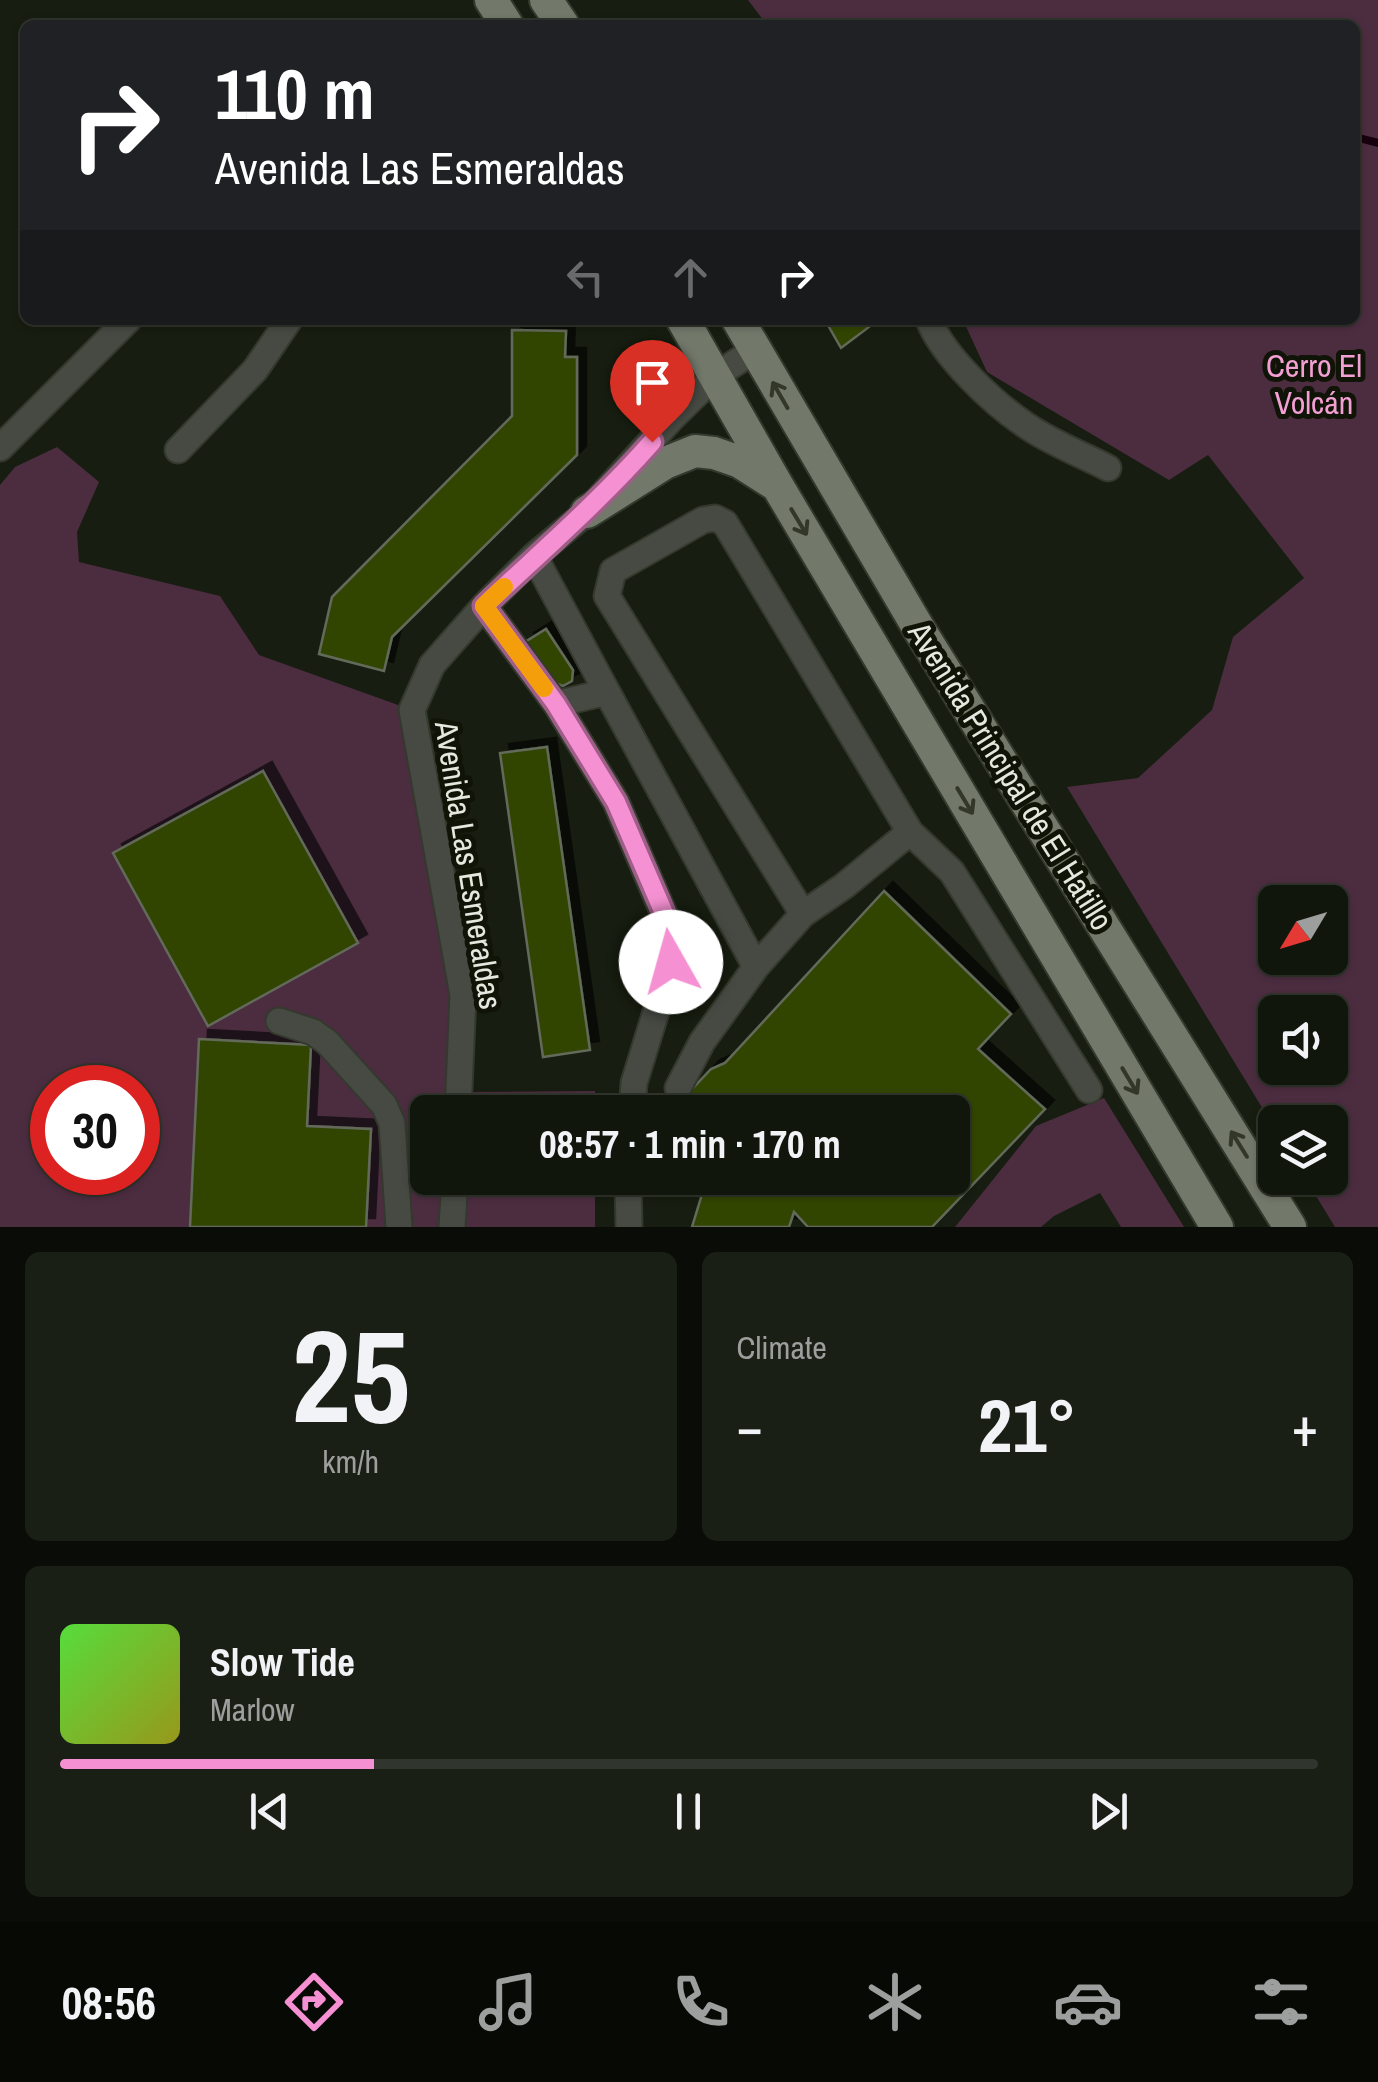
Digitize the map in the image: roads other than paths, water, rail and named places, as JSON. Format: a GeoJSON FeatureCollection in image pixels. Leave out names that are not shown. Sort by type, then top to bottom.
{"type":"FeatureCollection","features":[{"type":"Feature","properties":{"kind":"main road","name":"Avenida Principal de El Hatillo"},"geometry":{"type":"LineString","coordinates":[[686,325],[1217,1227]]}},
{"type":"Feature","properties":{"kind":"main road","name":"Avenida Principal de El Hatillo"},"geometry":{"type":"LineString","coordinates":[[741,325],[920,629],[1290,1227]]}},
{"type":"Feature","properties":{"kind":"main road"},"geometry":{"type":"LineString","coordinates":[[587,512],[665,463],[695,452],[714,453],[740,462],[777,485]]}},
{"type":"Feature","properties":{"kind":"street"},"geometry":{"type":"LineString","coordinates":[[0,448],[123,325]]}},
{"type":"Feature","properties":{"kind":"street"},"geometry":{"type":"LineString","coordinates":[[178,450],[255,370],[286,325]]}},
{"type":"Feature","properties":{"kind":"street"},"geometry":{"type":"LineString","coordinates":[[931,325],[969,376],[1024,424],[1108,468]]}},
{"type":"Feature","properties":{"kind":"street","name":"Avenida Las Esmeraldas"},"geometry":{"type":"LineString","coordinates":[[459,1095],[463,996],[412,710],[432,665],[484,606],[534,556],[587,512],[715,376],[755,350]]}},
{"type":"Feature","properties":{"kind":"street"},"geometry":{"type":"LineString","coordinates":[[803,914],[607,596],[613,571],[703,520],[715,518],[725,523],[910,832],[952,872],[1089,1090]]}},
{"type":"Feature","properties":{"kind":"street"},"geometry":{"type":"LineString","coordinates":[[534,556],[756,967]]}},
{"type":"Feature","properties":{"kind":"street"},"geometry":{"type":"LineString","coordinates":[[484,606],[556,704],[616,802],[673,934],[671,962],[633,1095]]}},
{"type":"Feature","properties":{"kind":"street"},"geometry":{"type":"LineString","coordinates":[[556,704],[607,692]]}},
{"type":"Feature","properties":{"kind":"street"},"geometry":{"type":"LineString","coordinates":[[678,1088],[702,1042],[756,967],[803,914],[910,832]]}},
{"type":"Feature","properties":{"kind":"street"},"geometry":{"type":"LineString","coordinates":[[279,1021],[313,1032],[327,1042],[384,1106],[392,1123],[399,1227]]}},
{"type":"Feature","properties":{"kind":"street"},"geometry":{"type":"LineString","coordinates":[[452,1227],[453,1195]]}},
{"type":"Feature","properties":{"kind":"street"},"geometry":{"type":"LineString","coordinates":[[629,1195],[630,1227]]}},
{"type":"Feature","properties":{"kind":"waterway"},"geometry":{"type":"LineString","coordinates":[[1360,138],[1378,143]]}},
{"type":"Feature","properties":{"kind":"park label","name":"Cerro El Volcán"},"geometry":{"type":"Point","coordinates":[1314,384]}}]}
